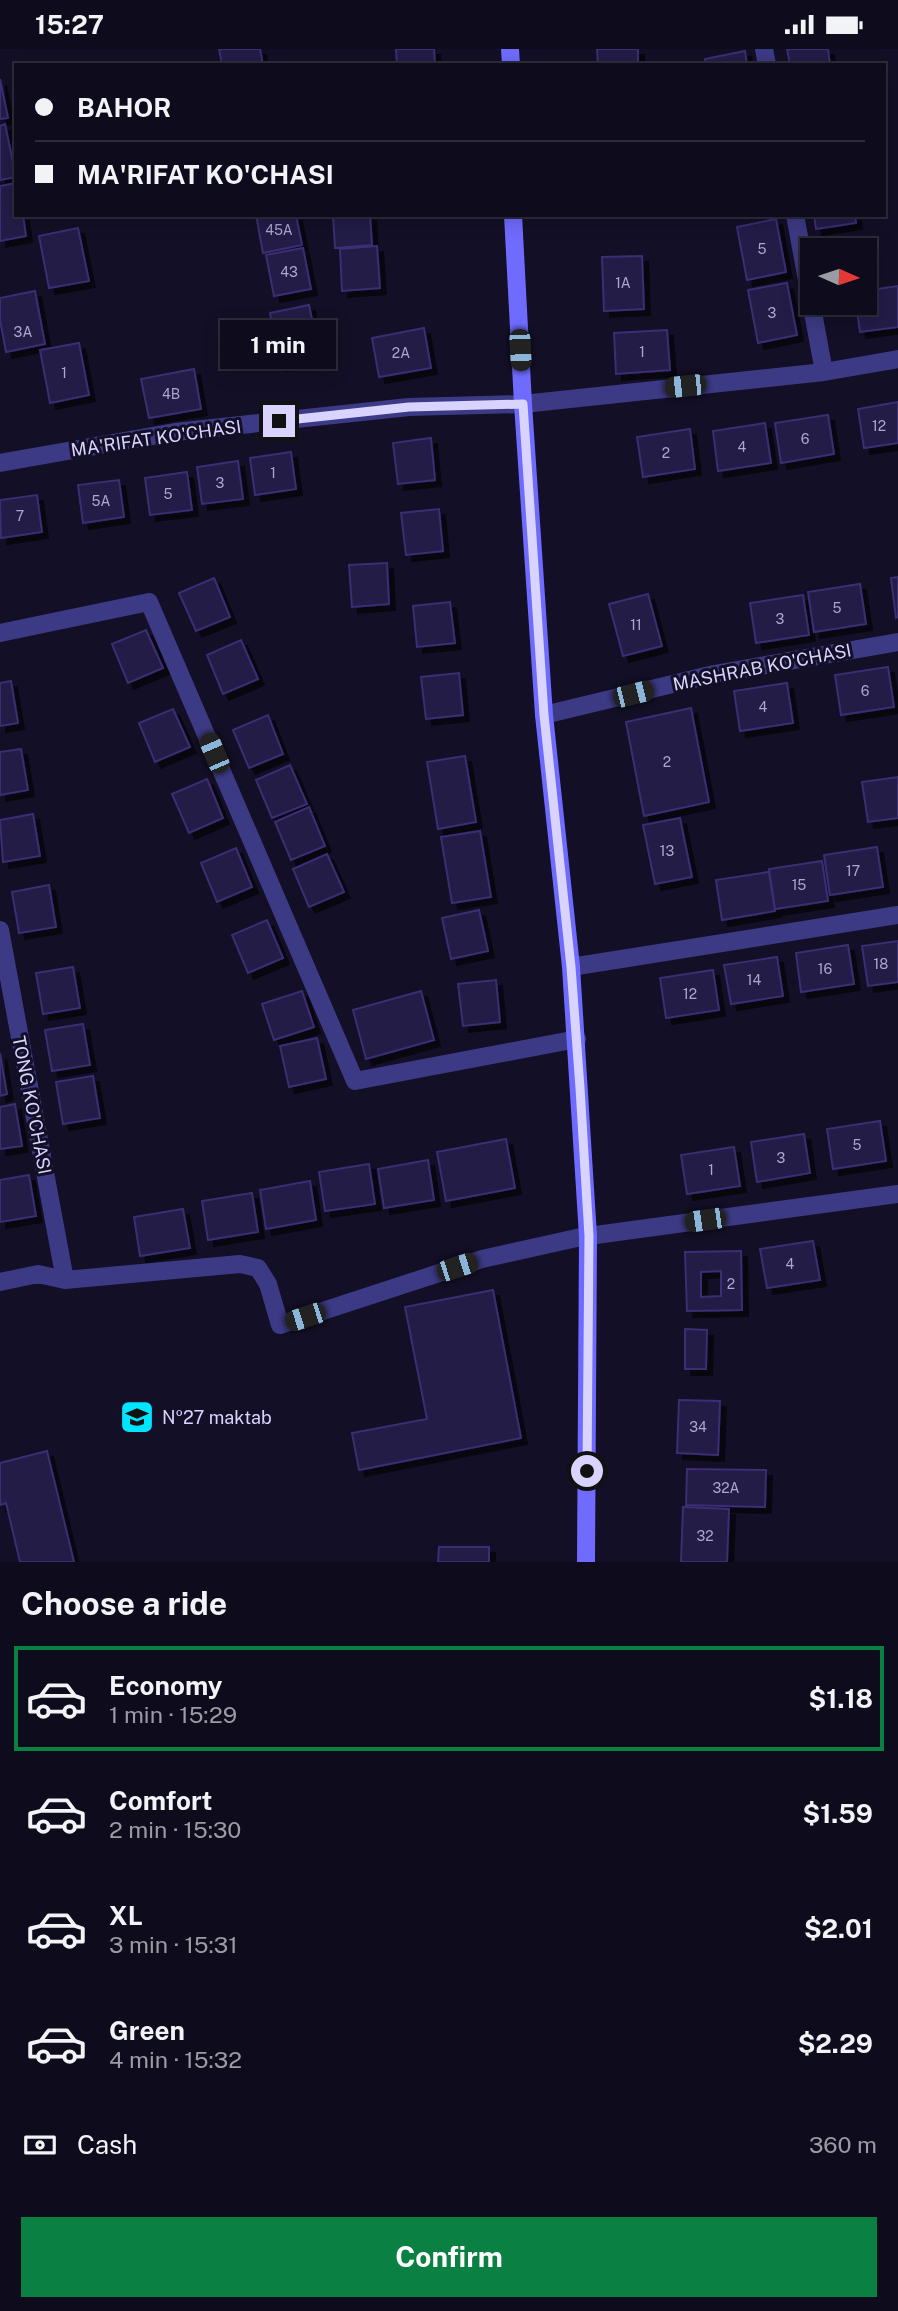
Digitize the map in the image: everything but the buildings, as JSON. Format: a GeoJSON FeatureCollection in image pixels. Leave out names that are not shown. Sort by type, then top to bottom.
{"type":"FeatureCollection","features":[{"type":"Feature","properties":{"kind":"main road"},"geometry":{"type":"LineString","coordinates":[[513,217],[544,715],[571,967],[589,1236],[586,1562]]}},
{"type":"Feature","properties":{"kind":"street"},"geometry":{"type":"LineString","coordinates":[[795,217],[824,372]]}},
{"type":"Feature","properties":{"kind":"street","name":"MA'RIFAT KO'CHASI"},"geometry":{"type":"LineString","coordinates":[[0,463],[189,431],[409,407],[523,404],[824,372],[898,359]]}},
{"type":"Feature","properties":{"kind":"street"},"geometry":{"type":"LineString","coordinates":[[0,633],[149,602],[355,1081],[577,1039]]}},
{"type":"Feature","properties":{"kind":"street","name":"MASHRAB KO'CHASI"},"geometry":{"type":"LineString","coordinates":[[544,715],[714,674],[898,642]]}},
{"type":"Feature","properties":{"kind":"street"},"geometry":{"type":"LineString","coordinates":[[571,967],[898,915]]}},
{"type":"Feature","properties":{"kind":"street","name":"TONG KO'CHASI"},"geometry":{"type":"LineString","coordinates":[[0,930],[65,1280]]}},
{"type":"Feature","properties":{"kind":"street"},"geometry":{"type":"LineString","coordinates":[[0,1282],[38,1274],[65,1280],[240,1264],[258,1268],[268,1284],[280,1325],[482,1259],[589,1236],[898,1194]]}},
{"type":"Feature","properties":{"kind":"place","name":"№27 maktab"},"geometry":{"type":"Point","coordinates":[137,1417]}},
{"type":"Feature","properties":{"kind":"route"},"geometry":{"type":"LineString","coordinates":[[279,421],[409,407],[523,404],[544,715],[571,967],[589,1236],[587,1471]]}}]}
